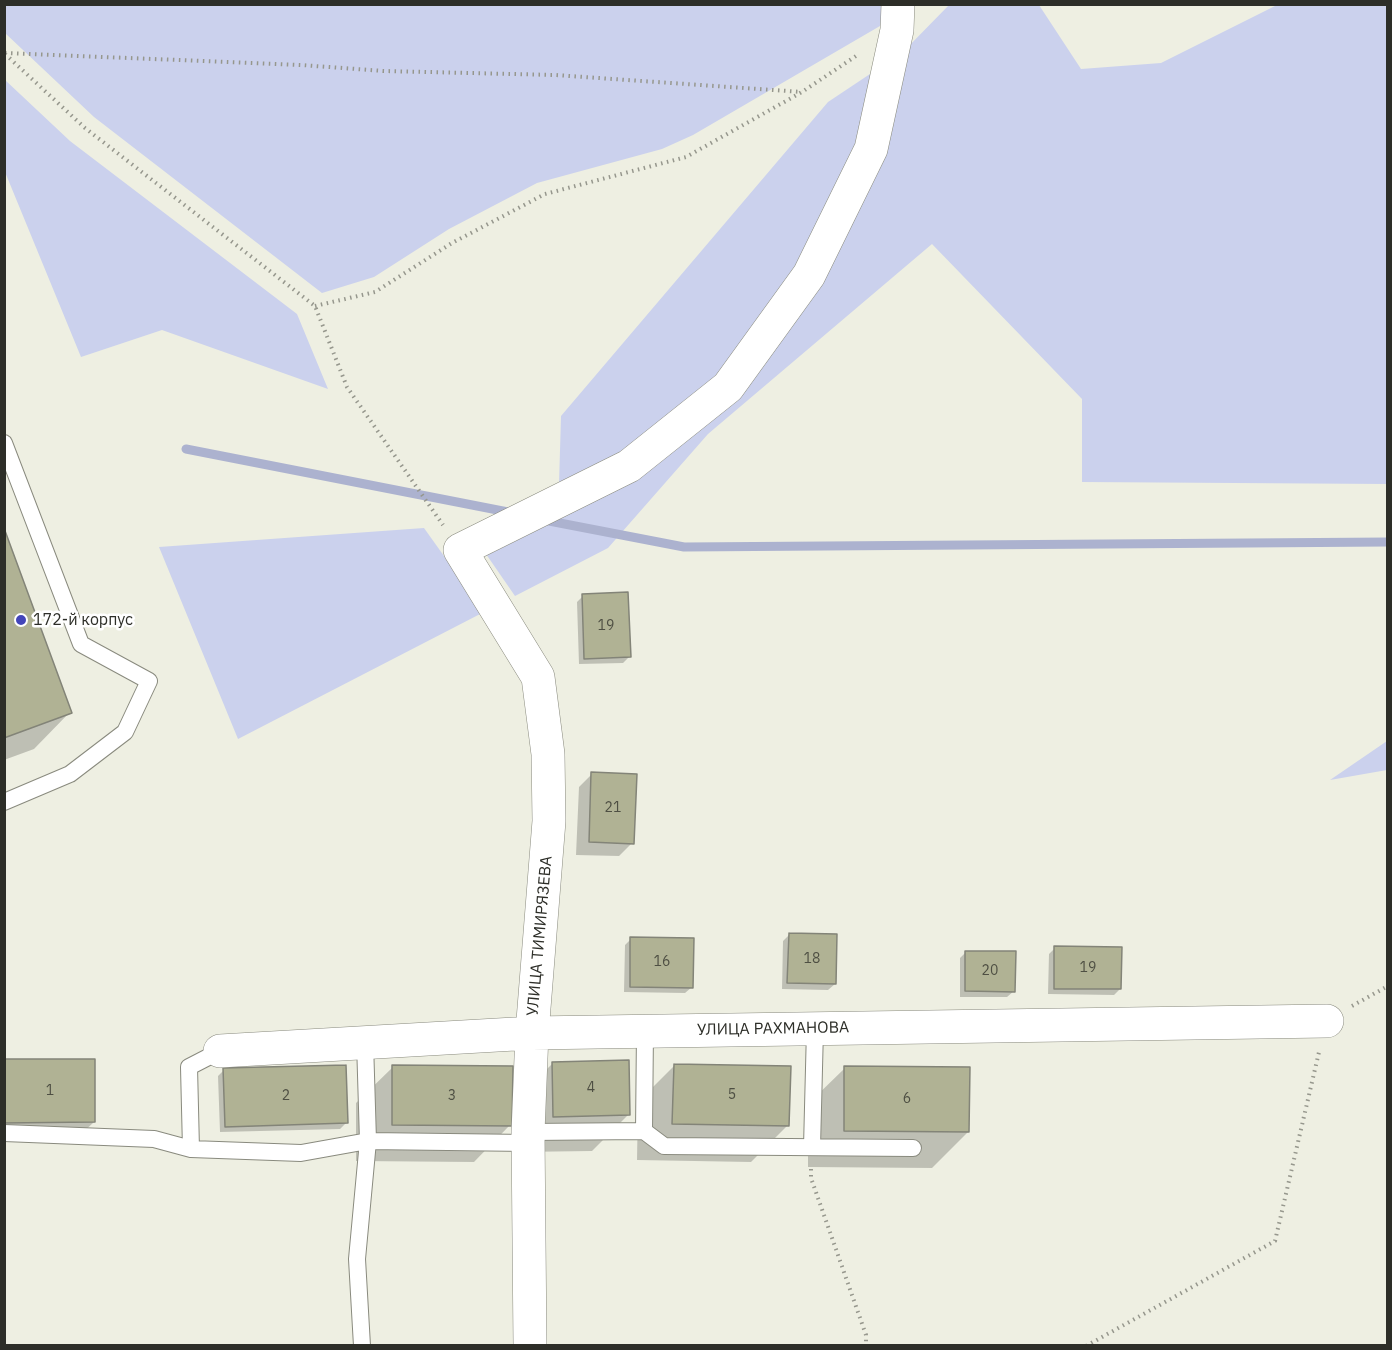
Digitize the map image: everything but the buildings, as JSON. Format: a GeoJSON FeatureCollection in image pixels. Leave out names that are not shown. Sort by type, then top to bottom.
{"type":"FeatureCollection","features":[{"type":"Feature","properties":{"kind":"street"},"geometry":{"type":"LineString","coordinates":[[460,550],[629,466],[728,387],[809,275],[871,149],[897,17]]}},
{"type":"Feature","properties":{"kind":"street","name":"УЛИЦА ТИМИРЯЗЕВА"},"geometry":{"type":"LineString","coordinates":[[460,550],[538,677],[548,754],[549,821],[531,1033],[528,1137],[530,1346]]}},
{"type":"Feature","properties":{"kind":"street","name":"УЛИЦА РАХМАНОВА"},"geometry":{"type":"LineString","coordinates":[[220,1051],[531,1033],[1327,1021]]}},
{"type":"Feature","properties":{"kind":"lane"},"geometry":{"type":"LineString","coordinates":[[4,443],[81,644],[149,681],[124,732],[70,774],[4,802]]}},
{"type":"Feature","properties":{"kind":"lane"},"geometry":{"type":"LineString","coordinates":[[812,1147],[815,1029]]}},
{"type":"Feature","properties":{"kind":"lane"},"geometry":{"type":"LineString","coordinates":[[644,1131],[645,1031]]}},
{"type":"Feature","properties":{"kind":"lane"},"geometry":{"type":"LineString","coordinates":[[362,1346],[357,1258],[368,1141],[365,1042]]}},
{"type":"Feature","properties":{"kind":"lane"},"geometry":{"type":"LineString","coordinates":[[191,1149],[189,1067],[220,1051]]}},
{"type":"Feature","properties":{"kind":"lane"},"geometry":{"type":"LineString","coordinates":[[4,1133],[154,1138],[191,1149],[302,1153],[368,1141],[644,1131],[664,1146],[913,1148]]}},
{"type":"Feature","properties":{"kind":"path"},"geometry":{"type":"LineString","coordinates":[[315,306],[375,292],[452,243],[545,194],[686,157],[802,92],[897,17]]}},
{"type":"Feature","properties":{"kind":"path"},"geometry":{"type":"LineString","coordinates":[[4,53],[301,65],[384,71],[555,75],[802,92]]}},
{"type":"Feature","properties":{"kind":"path"},"geometry":{"type":"LineString","coordinates":[[4,53],[85,128],[315,306],[347,387],[460,550]]}},
{"type":"Feature","properties":{"kind":"path"},"geometry":{"type":"LineString","coordinates":[[1086,1346],[1275,1241],[1327,1021],[1388,986]]}},
{"type":"Feature","properties":{"kind":"path"},"geometry":{"type":"LineString","coordinates":[[812,1147],[811,1178],[866,1335],[866,1346]]}},
{"type":"Feature","properties":{"kind":"shaded area"},"geometry":{"type":"Polygon","coordinates":[[[4,5],[900,5],[880,26],[693,135],[662,149],[537,183],[449,229],[374,277],[322,293],[94,117],[5,33],[4,5]]]}},
{"type":"Feature","properties":{"kind":"shaded area"},"geometry":{"type":"Polygon","coordinates":[[[949,5],[1039,5],[1081,69],[1161,63],[1277,5],[1387,5],[1387,484],[1082,482],[1082,399],[932,244],[708,434],[608,548],[515,596],[468,528],[559,485],[561,416],[828,102],[903,52],[949,5]]]}},
{"type":"Feature","properties":{"kind":"shaded area"},"geometry":{"type":"Polygon","coordinates":[[[4,79],[70,141],[297,314],[328,389],[162,330],[81,357],[5,172],[4,79]]]}},
{"type":"Feature","properties":{"kind":"shaded area"},"geometry":{"type":"Polygon","coordinates":[[[424,528],[484,612],[238,739],[159,547],[424,528]]]}},
{"type":"Feature","properties":{"kind":"shaded area"},"geometry":{"type":"Polygon","coordinates":[[[1387,741],[1387,770],[1330,780],[1387,741]]]}},
{"type":"Feature","properties":{"kind":"waterway"},"geometry":{"type":"LineString","coordinates":[[186,449],[513,513]]}},
{"type":"Feature","properties":{"kind":"waterway"},"geometry":{"type":"LineString","coordinates":[[544,520],[684,547],[1388,542]]}},
{"type":"Feature","properties":{"kind":"place","name":"172-й корпус"},"geometry":{"type":"Point","coordinates":[21,620]}}]}
